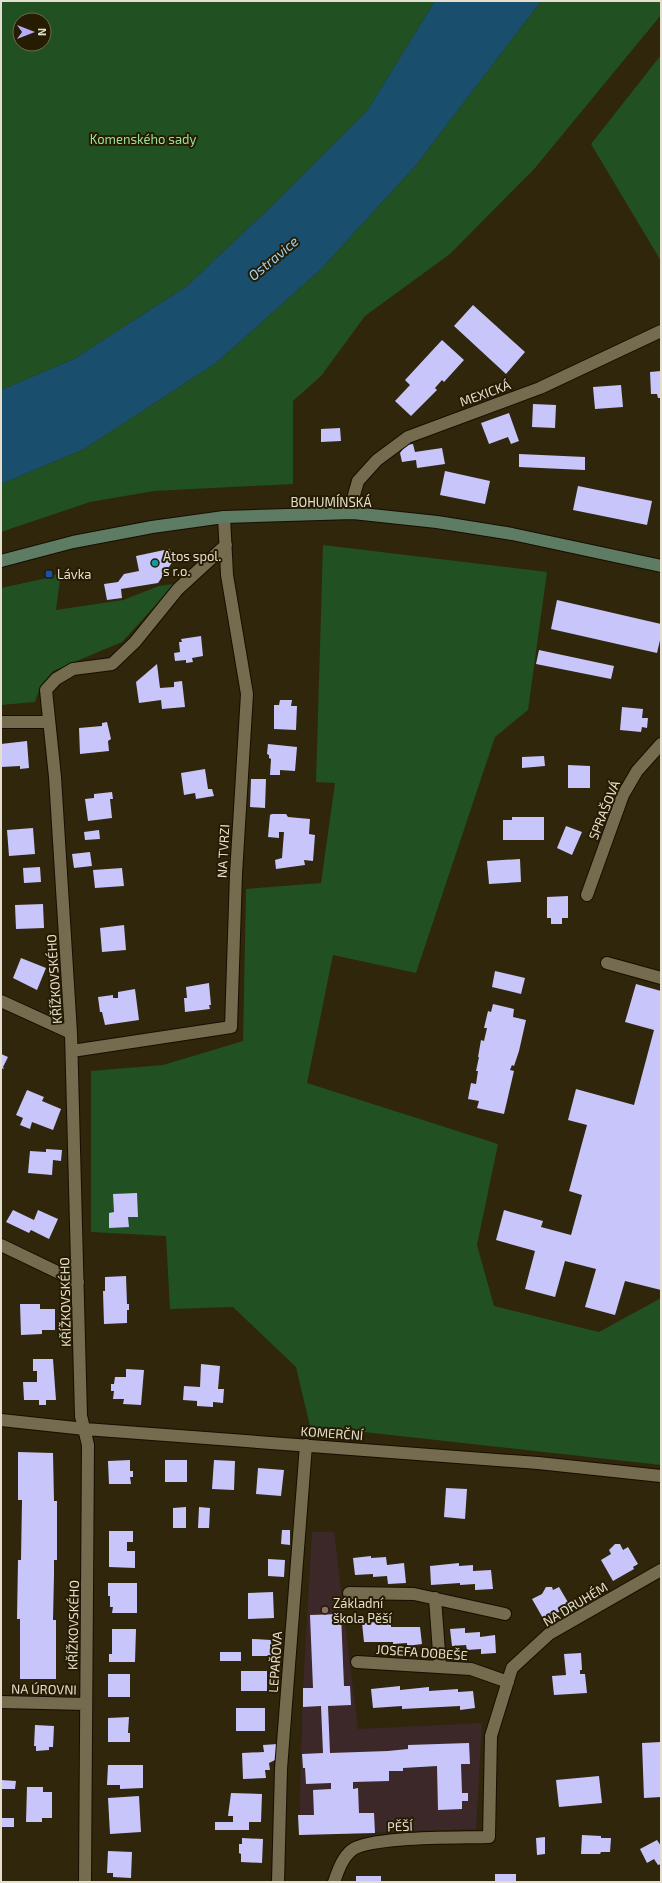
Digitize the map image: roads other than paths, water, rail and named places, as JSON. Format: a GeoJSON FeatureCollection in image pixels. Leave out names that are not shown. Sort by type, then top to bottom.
{"type":"FeatureCollection","features":[{"type":"Feature","properties":{"kind":"main road","name":"BOHUMÍNSKÁ"},"geometry":{"type":"LineString","coordinates":[[1,561],[73,542],[152,527],[224,518],[353,513],[437,522],[512,534],[661,566]]}},
{"type":"Feature","properties":{"kind":"street","name":"MEXICKÁ"},"geometry":{"type":"LineString","coordinates":[[353,513],[354,495],[358,481],[377,460],[408,437],[540,388],[661,331]]}},
{"type":"Feature","properties":{"kind":"street","name":"NA TVRZI"},"geometry":{"type":"LineString","coordinates":[[72,1050],[231,1027],[236,874],[247,694],[227,575],[224,518]]}},
{"type":"Feature","properties":{"kind":"street","name":"KŘÍŽKOVSKÉHO"},"geometry":{"type":"LineString","coordinates":[[85,1882],[88,1445],[81,1416],[72,1033],[56,777],[46,690],[56,679],[73,669],[112,664],[135,642],[178,589],[226,545]]}},
{"type":"Feature","properties":{"kind":"street"},"geometry":{"type":"LineString","coordinates":[[1,722],[49,722]]}},
{"type":"Feature","properties":{"kind":"street","name":"SPRAŠOVÁ"},"geometry":{"type":"LineString","coordinates":[[587,895],[623,795],[638,771],[661,744]]}},
{"type":"Feature","properties":{"kind":"street"},"geometry":{"type":"LineString","coordinates":[[607,963],[661,978]]}},
{"type":"Feature","properties":{"kind":"street"},"geometry":{"type":"LineString","coordinates":[[1,1001],[72,1033]]}},
{"type":"Feature","properties":{"kind":"street"},"geometry":{"type":"LineString","coordinates":[[1,1245],[78,1282]]}},
{"type":"Feature","properties":{"kind":"street","name":"KOMERČNÍ"},"geometry":{"type":"LineString","coordinates":[[1,1420],[85,1429],[538,1462],[661,1476]]}},
{"type":"Feature","properties":{"kind":"street","name":"LEPAŘOVA"},"geometry":{"type":"LineString","coordinates":[[278,1882],[281,1769],[306,1445]]}},
{"type":"Feature","properties":{"kind":"street","name":"NA DRUHÉM"},"geometry":{"type":"LineString","coordinates":[[489,1837],[491,1736],[512,1668],[549,1634],[661,1570]]}},
{"type":"Feature","properties":{"kind":"street"},"geometry":{"type":"LineString","coordinates":[[349,1593],[414,1594],[505,1614]]}},
{"type":"Feature","properties":{"kind":"street"},"geometry":{"type":"LineString","coordinates":[[435,1598],[440,1666]]}},
{"type":"Feature","properties":{"kind":"street","name":"JOSEFA DOBEŠE"},"geometry":{"type":"LineString","coordinates":[[357,1662],[471,1669],[508,1682]]}},
{"type":"Feature","properties":{"kind":"street","name":"NA ÚROVNI"},"geometry":{"type":"LineString","coordinates":[[1,1702],[86,1704]]}},
{"type":"Feature","properties":{"kind":"street","name":"PĚŠÍ"},"geometry":{"type":"LineString","coordinates":[[334,1882],[340,1864],[352,1850],[377,1841],[489,1837]]}},
{"type":"Feature","properties":{"kind":"water","name":"Ostravice"},"geometry":{"type":"Polygon","coordinates":[[[435,1],[541,1],[416,165],[321,269],[216,363],[84,449],[1,484],[1,390],[74,359],[187,286],[277,201],[367,111],[435,1]]]}},
{"type":"Feature","properties":{"kind":"place","name":"Atos spol. s r.o."},"geometry":{"type":"Point","coordinates":[155,563]}},
{"type":"Feature","properties":{"kind":"place","name":"Lávka"},"geometry":{"type":"Point","coordinates":[49,574]}},
{"type":"Feature","properties":{"kind":"place","name":"Základní škola Pěší"},"geometry":{"type":"Point","coordinates":[325,1610]}},
{"type":"Feature","properties":{"kind":"park label","name":"Komenského sady"},"geometry":{"type":"Point","coordinates":[143,139]}}]}
